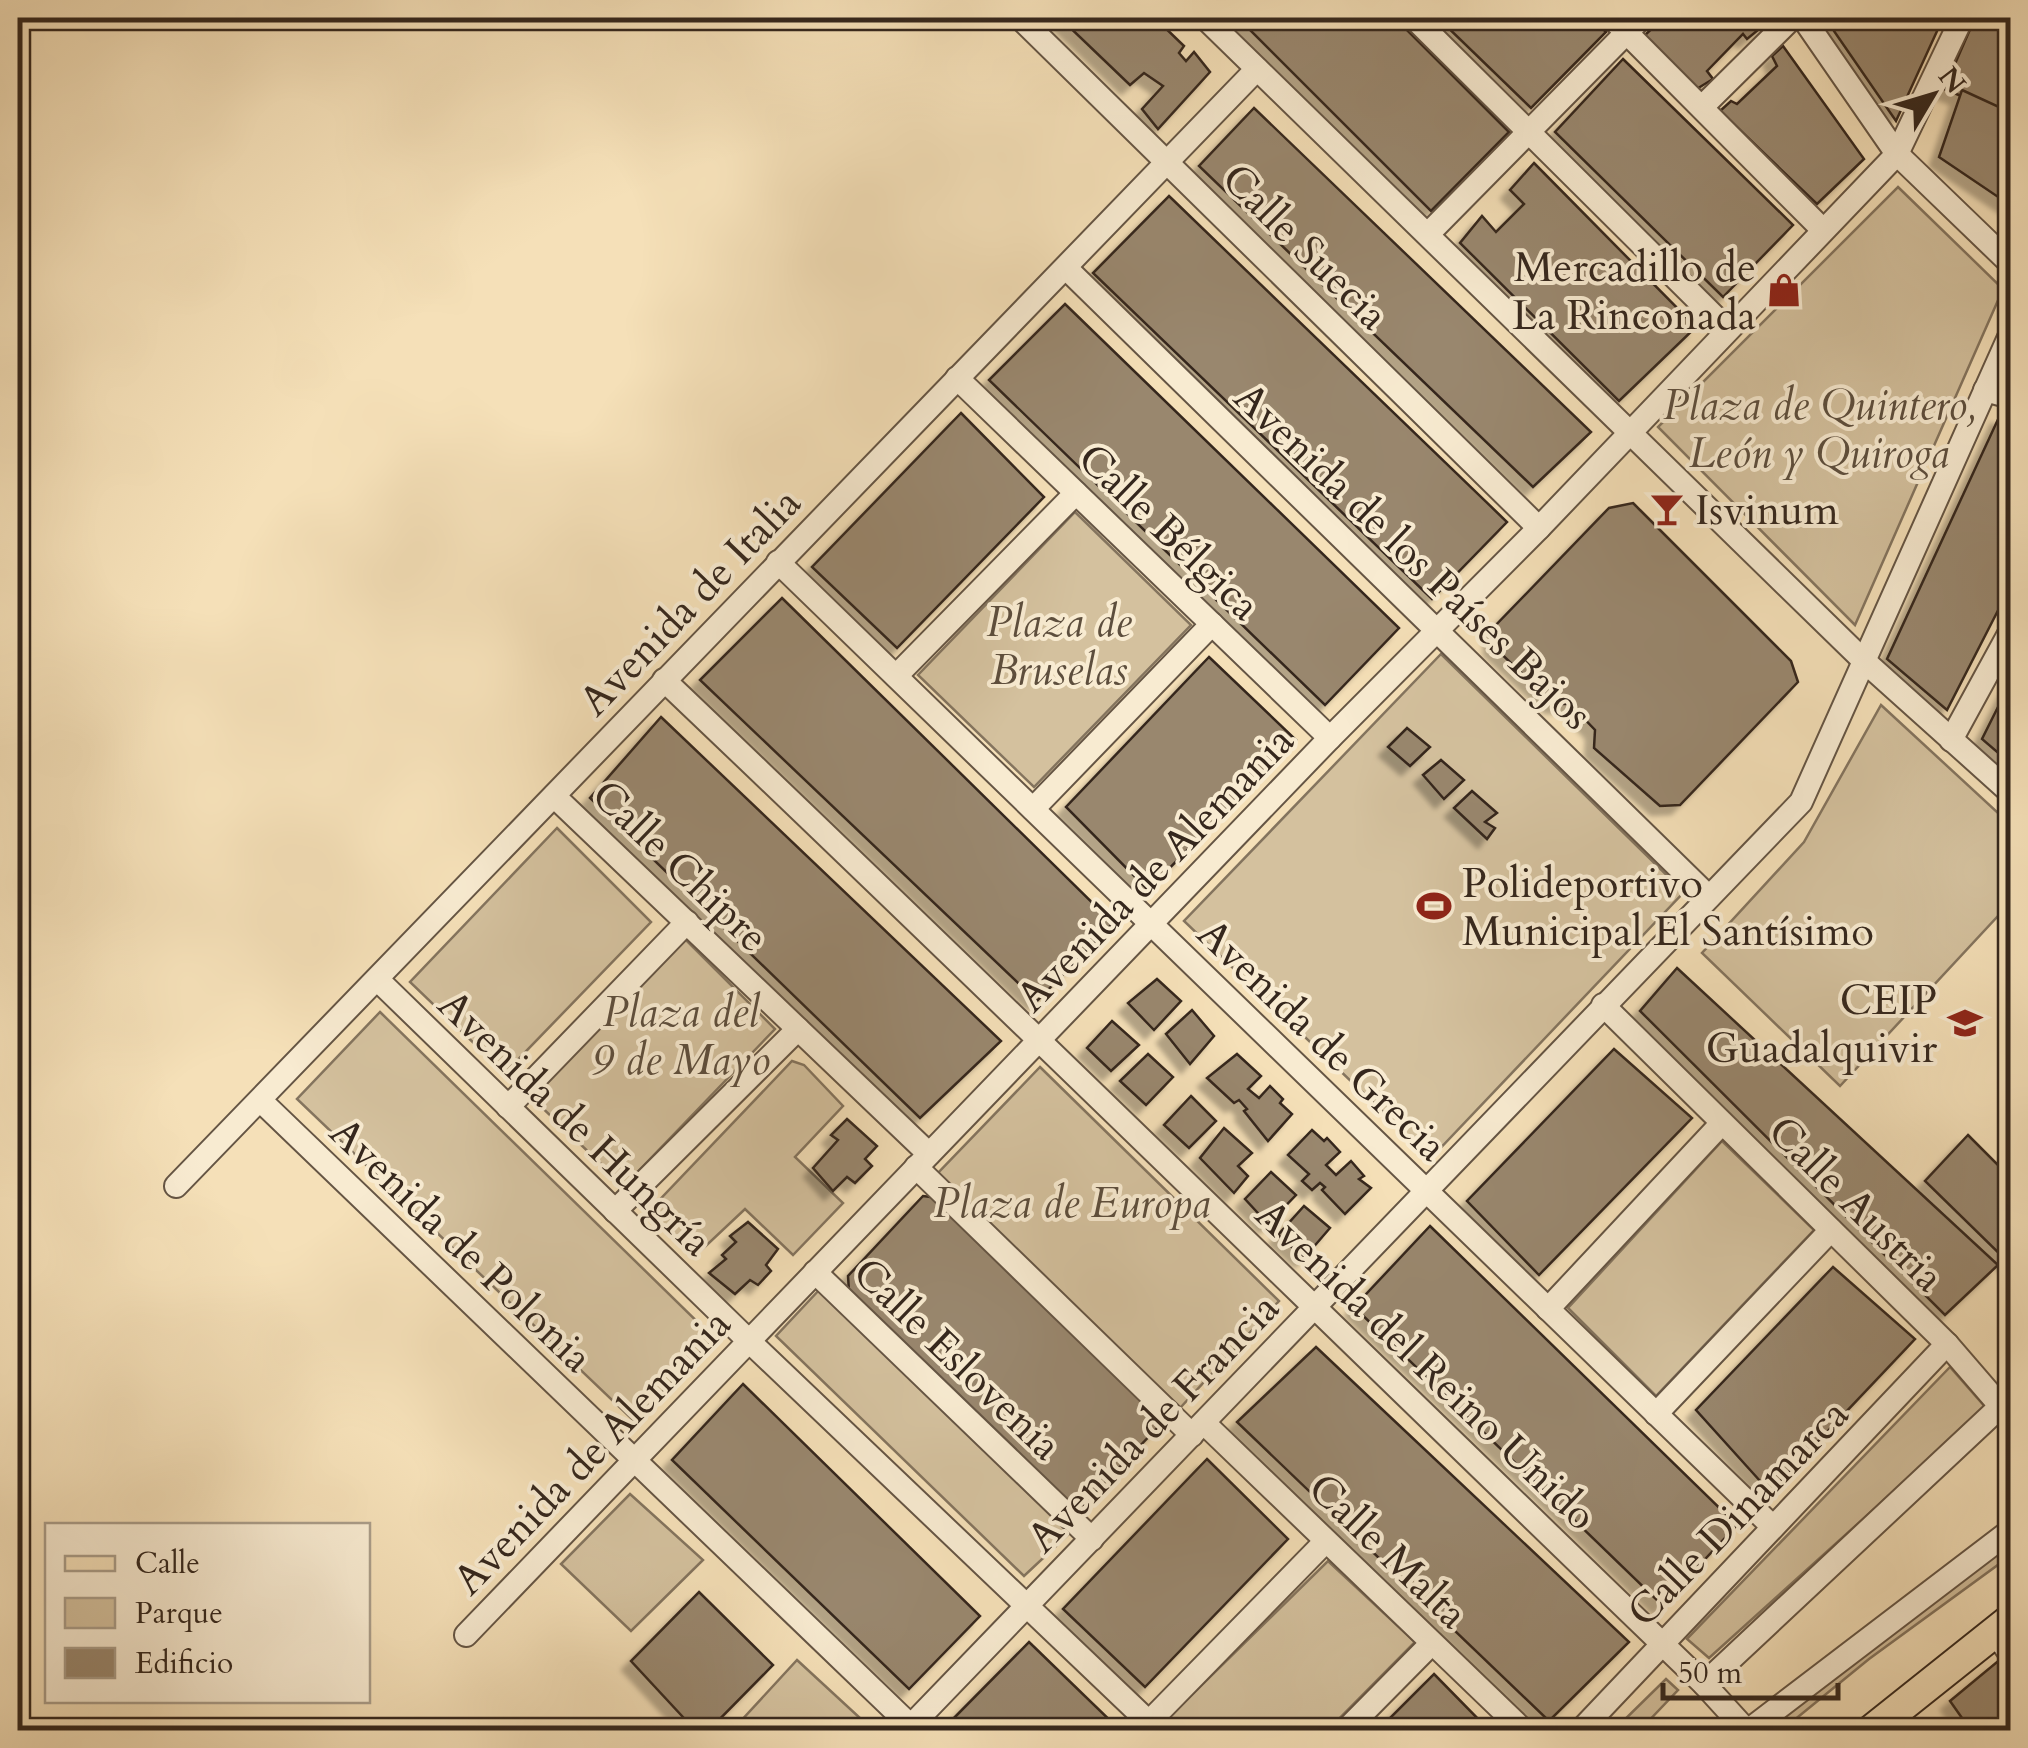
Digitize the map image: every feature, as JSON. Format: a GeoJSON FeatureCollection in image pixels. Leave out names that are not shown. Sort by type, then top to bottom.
{"type":"FeatureCollection","features":[{"type":"Feature","properties":{"kind":"main road"},"geometry":{"type":"LineString","coordinates":[[1872,1730],[2005,1635]]}},
{"type":"Feature","properties":{"kind":"street","name":"Calle Suecia"},"geometry":{"type":"LineString","coordinates":[[1020,18],[1539,528]]}},
{"type":"Feature","properties":{"kind":"street"},"geometry":{"type":"LineString","coordinates":[[1205,18],[1863,660],[2010,792]]}},
{"type":"Feature","properties":{"kind":"street"},"geometry":{"type":"LineString","coordinates":[[1414,18],[1727,328]]}},
{"type":"Feature","properties":{"kind":"street"},"geometry":{"type":"LineString","coordinates":[[1702,108],[1792,18]]}},
{"type":"Feature","properties":{"kind":"street"},"geometry":{"type":"LineString","coordinates":[[1803,18],[1897,154],[2010,263]]}},
{"type":"Feature","properties":{"kind":"street","name":"Avenida de Alemania"},"geometry":{"type":"LineString","coordinates":[[466,1635],[1897,154],[1962,18]]}},
{"type":"Feature","properties":{"kind":"street"},"geometry":{"type":"LineString","coordinates":[[1428,234],[1530,130],[1626,22],[1702,108],[1823,230]]}},
{"type":"Feature","properties":{"kind":"street","name":"Avenida de Italia"},"geometry":{"type":"LineString","coordinates":[[176,1186],[1257,69]]}},
{"type":"Feature","properties":{"kind":"street","name":"Avenida de los Países Bajos"},"geometry":{"type":"LineString","coordinates":[[1066,268],[1709,898]]}},
{"type":"Feature","properties":{"kind":"street","name":"Avenida de Francia"},"geometry":{"type":"LineString","coordinates":[[911,1729],[1801,802],[2010,335]]}},
{"type":"Feature","properties":{"kind":"street","name":"Calle Bélgica"},"geometry":{"type":"LineString","coordinates":[[957,378],[1330,738]]}},
{"type":"Feature","properties":{"kind":"street"},"geometry":{"type":"LineString","coordinates":[[1986,390],[2010,397]]}},
{"type":"Feature","properties":{"kind":"street"},"geometry":{"type":"LineString","coordinates":[[896,676],[1076,492]]}},
{"type":"Feature","properties":{"kind":"street","name":"Avenida de Grecia"},"geometry":{"type":"LineString","coordinates":[[778,562],[1773,1528]]}},
{"type":"Feature","properties":{"kind":"street"},"geometry":{"type":"LineString","coordinates":[[1033,810],[1212,624]]}},
{"type":"Feature","properties":{"kind":"street"},"geometry":{"type":"LineString","coordinates":[[1952,740],[2010,632]]}},
{"type":"Feature","properties":{"kind":"street","name":"Avenida del Reino Unido"},"geometry":{"type":"LineString","coordinates":[[664,680],[1042,1040],[1748,1730]]}},
{"type":"Feature","properties":{"kind":"street","name":"Calle Chipre"},"geometry":{"type":"LineString","coordinates":[[554,796],[798,1030],[922,1160]]}},
{"type":"Feature","properties":{"kind":"street"},"geometry":{"type":"LineString","coordinates":[[508,1107],[686,922]]}},
{"type":"Feature","properties":{"kind":"street","name":"Avenida de Hungría"},"geometry":{"type":"LineString","coordinates":[[378,980],[749,1342],[1153,1726]]}},
{"type":"Feature","properties":{"kind":"street","name":"Calle Austria"},"geometry":{"type":"LineString","coordinates":[[1603,1005],[1948,1344],[2006,1412]]}},
{"type":"Feature","properties":{"kind":"street"},"geometry":{"type":"LineString","coordinates":[[615,1212],[798,1030]]}},
{"type":"Feature","properties":{"kind":"street","name":"Avenida de Polonia"},"geometry":{"type":"LineString","coordinates":[[260,1101],[911,1729]]}},
{"type":"Feature","properties":{"kind":"street"},"geometry":{"type":"LineString","coordinates":[[1548,1309],[1722,1122]]}},
{"type":"Feature","properties":{"kind":"street","name":"Calle Malta"},"geometry":{"type":"LineString","coordinates":[[922,1160],[1198,1429],[1326,1541],[1523,1730]]}},
{"type":"Feature","properties":{"kind":"street"},"geometry":{"type":"LineString","coordinates":[[1656,1414],[1831,1230]]}},
{"type":"Feature","properties":{"kind":"street","name":"Calle Eslovenia"},"geometry":{"type":"LineString","coordinates":[[816,1272],[1092,1539]]}},
{"type":"Feature","properties":{"kind":"street","name":"Calle Dinamarca"},"geometry":{"type":"LineString","coordinates":[[1581,1730],[1948,1344]]}},
{"type":"Feature","properties":{"kind":"street"},"geometry":{"type":"LineString","coordinates":[[1704,1684],[2006,1412]]}},
{"type":"Feature","properties":{"kind":"street"},"geometry":{"type":"LineString","coordinates":[[1748,1730],[2010,1531]]}},
{"type":"Feature","properties":{"kind":"street"},"geometry":{"type":"LineString","coordinates":[[1153,1726],[1326,1541]]}},
{"type":"Feature","properties":{"kind":"street"},"geometry":{"type":"LineString","coordinates":[[1346,1730],[1432,1643]]}},
{"type":"Feature","properties":{"kind":"green space","name":"Plaza de Quintero, León y Quiroga"},"geometry":{"type":"Polygon","coordinates":[[[1898,187],[2003,289],[1855,625],[1658,427],[1898,187]]]}},
{"type":"Feature","properties":{"kind":"green space","name":"Plaza de Bruselas"},"geometry":{"type":"Polygon","coordinates":[[[1075,512],[1191,625],[1034,787],[918,675],[1075,512]]]}},
{"type":"Feature","properties":{"kind":"green space","name":"Polideportivo Municipal El Santísimo"},"geometry":{"type":"Polygon","coordinates":[[[1441,654],[1684,892],[1431,1158],[1184,921],[1441,654]]]}},
{"type":"Feature","properties":{"kind":"green space"},"geometry":{"type":"Polygon","coordinates":[[[1881,705],[2010,824],[2010,903],[1840,1086],[1702,953],[1804,842],[1881,705]]]}},
{"type":"Feature","properties":{"kind":"green space"},"geometry":{"type":"Polygon","coordinates":[[[557,828],[651,922],[505,1073],[410,982],[557,828]]]}},
{"type":"Feature","properties":{"kind":"green space","name":"Plaza del 9 de Mayo"},"geometry":{"type":"Polygon","coordinates":[[[685,939],[775,1029],[624,1186],[532,1098],[685,939]]]}},
{"type":"Feature","properties":{"kind":"green space"},"geometry":{"type":"Polygon","coordinates":[[[380,1012],[714,1338],[634,1421],[297,1099],[380,1012]]]}},
{"type":"Feature","properties":{"kind":"green space"},"geometry":{"type":"Polygon","coordinates":[[[792,1061],[804,1065],[843,1106],[795,1157],[843,1203],[793,1255],[745,1209],[693,1258],[648,1212],[792,1061]]]}},
{"type":"Feature","properties":{"kind":"green space","name":"Plaza de Europa"},"geometry":{"type":"Polygon","coordinates":[[[1040,1067],[1279,1301],[1180,1408],[937,1174],[1040,1067]]]}},
{"type":"Feature","properties":{"kind":"green space"},"geometry":{"type":"Polygon","coordinates":[[[1722,1141],[1814,1230],[1656,1396],[1568,1308],[1722,1141]]]}},
{"type":"Feature","properties":{"kind":"green space"},"geometry":{"type":"Polygon","coordinates":[[[821,1288],[1070,1533],[1024,1576],[776,1336],[821,1288]]]}},
{"type":"Feature","properties":{"kind":"green space"},"geometry":{"type":"Polygon","coordinates":[[[1950,1367],[1986,1408],[1709,1658],[1687,1639],[1950,1367]]]}},
{"type":"Feature","properties":{"kind":"green space"},"geometry":{"type":"Polygon","coordinates":[[[630,1494],[703,1560],[631,1631],[561,1564],[630,1494]]]}},
{"type":"Feature","properties":{"kind":"green space"},"geometry":{"type":"Polygon","coordinates":[[[2010,1537],[2010,1556],[1869,1659],[1782,1730],[1766,1730],[2010,1537]]]}},
{"type":"Feature","properties":{"kind":"green space"},"geometry":{"type":"Polygon","coordinates":[[[1328,1561],[1415,1642],[1328,1730],[1178,1730],[1166,1720],[1328,1561]]]}},
{"type":"Feature","properties":{"kind":"green space"},"geometry":{"type":"Polygon","coordinates":[[[797,1660],[873,1730],[746,1730],[739,1723],[797,1660]]]}},
{"type":"Feature","properties":{"kind":"green space"},"geometry":{"type":"Polygon","coordinates":[[[1666,1679],[1678,1690],[1640,1730],[1614,1730],[1666,1679]]]}},
{"type":"Feature","properties":{"kind":"building"},"geometry":{"type":"Polygon","coordinates":[[[1060,18],[1155,18],[1184,46],[1179,53],[1186,61],[1194,52],[1210,72],[1158,129],[1142,109],[1163,86],[1144,73],[1130,85],[1060,18]]]}},
{"type":"Feature","properties":{"kind":"building"},"geometry":{"type":"Polygon","coordinates":[[[1238,18],[1395,18],[1509,132],[1431,211],[1238,18]]]}},
{"type":"Feature","properties":{"kind":"building"},"geometry":{"type":"Polygon","coordinates":[[[1438,18],[1592,18],[1606,32],[1531,108],[1438,18]]]}},
{"type":"Feature","properties":{"kind":"building"},"geometry":{"type":"Polygon","coordinates":[[[1663,18],[1769,21],[1747,39],[1743,34],[1707,71],[1713,79],[1695,90],[1644,36],[1663,18]]]}},
{"type":"Feature","properties":{"kind":"building"},"geometry":{"type":"Polygon","coordinates":[[[1825,18],[1943,18],[1896,121],[1825,18]]]}},
{"type":"Feature","properties":{"kind":"building"},"geometry":{"type":"Polygon","coordinates":[[[1975,18],[2010,18],[2010,116],[1944,89],[1975,18]]]}},
{"type":"Feature","properties":{"kind":"building"},"geometry":{"type":"Polygon","coordinates":[[[1783,46],[1864,159],[1817,204],[1720,111],[1731,101],[1737,104],[1777,66],[1772,56],[1783,46]]]}},
{"type":"Feature","properties":{"kind":"building"},"geometry":{"type":"Polygon","coordinates":[[[1623,59],[1793,225],[1723,297],[1555,132],[1623,59]]]}},
{"type":"Feature","properties":{"kind":"building"},"geometry":{"type":"Polygon","coordinates":[[[1962,90],[2010,112],[2010,205],[1939,157],[1962,90]]]}},
{"type":"Feature","properties":{"kind":"building"},"geometry":{"type":"Polygon","coordinates":[[[1254,108],[1591,432],[1533,487],[1199,166],[1254,108]]]}},
{"type":"Feature","properties":{"kind":"building"},"geometry":{"type":"Polygon","coordinates":[[[1534,163],[1696,327],[1619,401],[1460,243],[1482,216],[1496,232],[1524,204],[1510,190],[1534,163]]]}},
{"type":"Feature","properties":{"kind":"building"},"geometry":{"type":"Polygon","coordinates":[[[1169,196],[1507,522],[1432,599],[1093,273],[1169,196]]]}},
{"type":"Feature","properties":{"kind":"building"},"geometry":{"type":"Polygon","coordinates":[[[1065,304],[1399,628],[1325,705],[989,380],[1065,304]]]}},
{"type":"Feature","properties":{"kind":"building"},"geometry":{"type":"Polygon","coordinates":[[[961,413],[1044,497],[897,648],[812,567],[961,413]]]}},
{"type":"Feature","properties":{"kind":"building"},"geometry":{"type":"Polygon","coordinates":[[[2000,415],[2010,419],[2010,587],[1947,710],[1887,659],[2000,415]]]}},
{"type":"Feature","properties":{"kind":"building"},"geometry":{"type":"Polygon","coordinates":[[[1633,503],[1791,661],[1798,682],[1680,805],[1660,806],[1594,748],[1595,730],[1570,704],[1554,704],[1493,646],[1493,628],[1609,508],[1633,503]]]}},
{"type":"Feature","properties":{"kind":"building"},"geometry":{"type":"Polygon","coordinates":[[[782,598],[1113,923],[1037,1001],[700,680],[782,598]]]}},
{"type":"Feature","properties":{"kind":"building"},"geometry":{"type":"Polygon","coordinates":[[[1209,657],[1296,740],[1148,890],[1066,807],[1209,657]]]}},
{"type":"Feature","properties":{"kind":"building"},"geometry":{"type":"Polygon","coordinates":[[[2010,683],[2010,763],[1982,739],[2010,683]]]}},
{"type":"Feature","properties":{"kind":"building"},"geometry":{"type":"Polygon","coordinates":[[[661,717],[1001,1041],[920,1118],[590,798],[661,717]]]}},
{"type":"Feature","properties":{"kind":"building"},"geometry":{"type":"Polygon","coordinates":[[[1407,728],[1430,747],[1410,766],[1388,747],[1407,728]]]}},
{"type":"Feature","properties":{"kind":"building"},"geometry":{"type":"Polygon","coordinates":[[[1441,760],[1464,780],[1444,799],[1423,775],[1441,760]]]}},
{"type":"Feature","properties":{"kind":"building"},"geometry":{"type":"Polygon","coordinates":[[[1472,791],[1497,813],[1485,822],[1495,828],[1487,839],[1454,808],[1472,791]]]}},
{"type":"Feature","properties":{"kind":"building"},"geometry":{"type":"Polygon","coordinates":[[[1677,968],[1998,1265],[1945,1315],[1640,1011],[1677,968]]]}},
{"type":"Feature","properties":{"kind":"building"},"geometry":{"type":"Polygon","coordinates":[[[1157,979],[1181,1001],[1154,1030],[1128,1003],[1157,979]]]}},
{"type":"Feature","properties":{"kind":"building"},"geometry":{"type":"Polygon","coordinates":[[[1192,1010],[1214,1036],[1190,1064],[1166,1034],[1192,1010]]]}},
{"type":"Feature","properties":{"kind":"building"},"geometry":{"type":"Polygon","coordinates":[[[1112,1021],[1139,1045],[1111,1071],[1087,1048],[1112,1021]]]}},
{"type":"Feature","properties":{"kind":"building"},"geometry":{"type":"Polygon","coordinates":[[[1614,1049],[1692,1118],[1539,1275],[1467,1201],[1614,1049]]]}},
{"type":"Feature","properties":{"kind":"building"},"geometry":{"type":"Polygon","coordinates":[[[1148,1054],[1173,1077],[1146,1105],[1120,1081],[1148,1054]]]}},
{"type":"Feature","properties":{"kind":"building"},"geometry":{"type":"Polygon","coordinates":[[[1237,1054],[1261,1076],[1248,1089],[1259,1098],[1270,1086],[1292,1114],[1268,1141],[1239,1100],[1234,1103],[1207,1078],[1237,1054]]]}},
{"type":"Feature","properties":{"kind":"building"},"geometry":{"type":"Polygon","coordinates":[[[1191,1096],[1216,1121],[1189,1148],[1164,1125],[1191,1096]]]}},
{"type":"Feature","properties":{"kind":"building"},"geometry":{"type":"Polygon","coordinates":[[[847,1119],[877,1146],[865,1159],[872,1166],[855,1183],[847,1177],[833,1191],[813,1168],[838,1140],[831,1135],[847,1119]]]}},
{"type":"Feature","properties":{"kind":"building"},"geometry":{"type":"Polygon","coordinates":[[[1224,1128],[1252,1153],[1238,1166],[1248,1176],[1234,1193],[1200,1158],[1224,1128]]]}},
{"type":"Feature","properties":{"kind":"building"},"geometry":{"type":"Polygon","coordinates":[[[1312,1130],[1340,1152],[1326,1165],[1336,1175],[1351,1161],[1364,1176],[1359,1179],[1371,1188],[1345,1214],[1320,1183],[1312,1190],[1302,1181],[1309,1174],[1288,1155],[1312,1130]]]}},
{"type":"Feature","properties":{"kind":"building"},"geometry":{"type":"Polygon","coordinates":[[[1968,1135],[2010,1177],[2010,1264],[1925,1181],[1968,1135]]]}},
{"type":"Feature","properties":{"kind":"building"},"geometry":{"type":"Polygon","coordinates":[[[1271,1172],[1296,1195],[1268,1224],[1245,1199],[1271,1172]]]}},
{"type":"Feature","properties":{"kind":"building"},"geometry":{"type":"Polygon","coordinates":[[[923,1196],[938,1198],[1158,1409],[1159,1426],[1083,1505],[1068,1505],[849,1291],[848,1276],[923,1196]]]}},
{"type":"Feature","properties":{"kind":"building"},"geometry":{"type":"Polygon","coordinates":[[[1304,1206],[1330,1228],[1304,1258],[1278,1235],[1304,1206]]]}},
{"type":"Feature","properties":{"kind":"building"},"geometry":{"type":"Polygon","coordinates":[[[748,1222],[778,1249],[766,1265],[771,1271],[758,1285],[750,1280],[735,1294],[709,1273],[726,1259],[722,1255],[736,1242],[730,1236],[748,1222]]]}},
{"type":"Feature","properties":{"kind":"building"},"geometry":{"type":"Polygon","coordinates":[[[1430,1226],[1737,1525],[1662,1605],[1354,1307],[1430,1226]]]}},
{"type":"Feature","properties":{"kind":"building"},"geometry":{"type":"Polygon","coordinates":[[[1833,1267],[1915,1339],[1770,1492],[1696,1410],[1833,1267]]]}},
{"type":"Feature","properties":{"kind":"building"},"geometry":{"type":"Polygon","coordinates":[[[1316,1347],[1629,1642],[1549,1721],[1237,1422],[1316,1347]]]}},
{"type":"Feature","properties":{"kind":"building"},"geometry":{"type":"Polygon","coordinates":[[[743,1384],[980,1616],[909,1689],[672,1460],[743,1384]]]}},
{"type":"Feature","properties":{"kind":"building"},"geometry":{"type":"Polygon","coordinates":[[[1207,1459],[1288,1539],[1145,1687],[1063,1609],[1207,1459]]]}},
{"type":"Feature","properties":{"kind":"building"},"geometry":{"type":"Polygon","coordinates":[[[699,1592],[773,1665],[709,1730],[695,1730],[631,1661],[699,1592]]]}},
{"type":"Feature","properties":{"kind":"building"},"geometry":{"type":"Polygon","coordinates":[[[1029,1642],[1120,1730],[953,1730],[947,1725],[1029,1642]]]}},
{"type":"Feature","properties":{"kind":"building"},"geometry":{"type":"Polygon","coordinates":[[[1997,1662],[2010,1680],[2010,1730],[1945,1730],[1962,1718],[1950,1701],[1997,1662]]]}},
{"type":"Feature","properties":{"kind":"building"},"geometry":{"type":"Polygon","coordinates":[[[1434,1674],[1489,1730],[1378,1730],[1434,1674]]]}},
{"type":"Feature","properties":{"kind":"place","name":"Mercadillo de La Rinconada"},"geometry":{"type":"Point","coordinates":[1784,290]}},
{"type":"Feature","properties":{"kind":"place","name":"Isvinum"},"geometry":{"type":"Point","coordinates":[1667,509]}},
{"type":"Feature","properties":{"kind":"place","name":"Polideportivo Municipal El Santísimo"},"geometry":{"type":"Point","coordinates":[1434,906]}},
{"type":"Feature","properties":{"kind":"place","name":"CEIP Guadalquivir"},"geometry":{"type":"Point","coordinates":[1965,1023]}}]}
